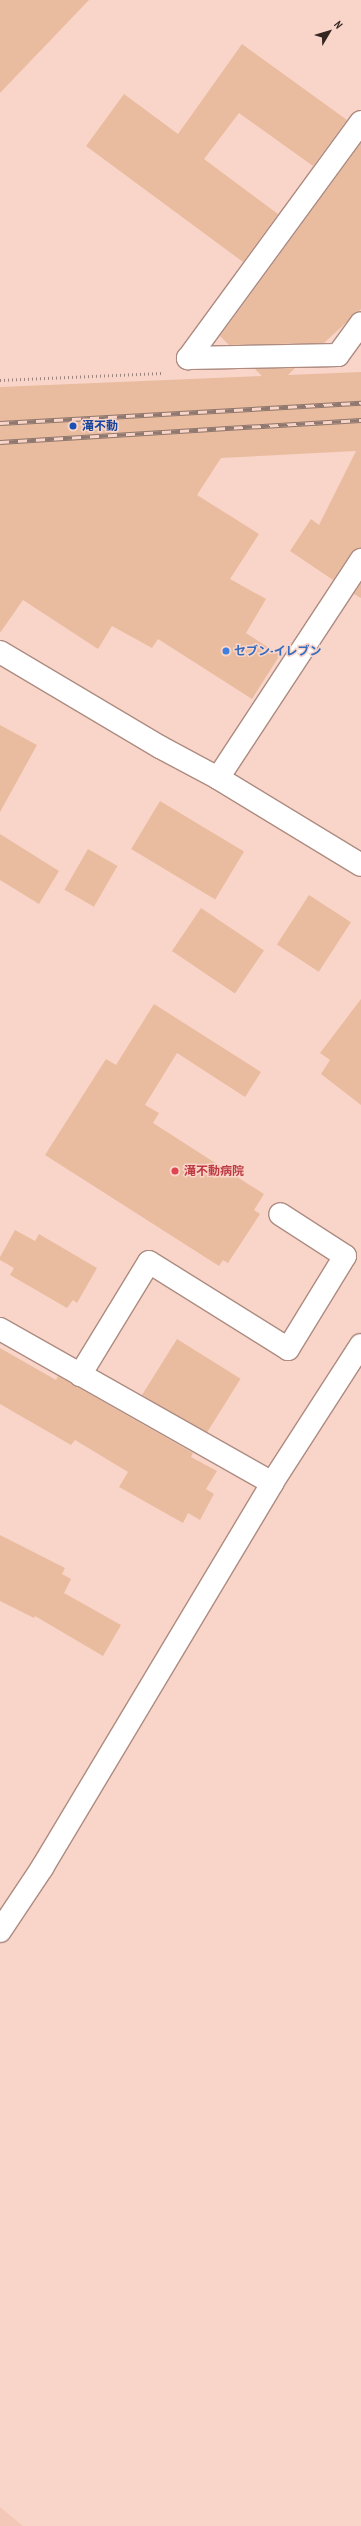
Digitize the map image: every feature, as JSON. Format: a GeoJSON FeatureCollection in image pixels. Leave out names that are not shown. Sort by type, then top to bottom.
{"type":"FeatureCollection","features":[{"type":"Feature","properties":{"kind":"street"},"geometry":{"type":"LineString","coordinates":[[361,122],[188,358],[338,355],[361,323]]}},
{"type":"Feature","properties":{"kind":"street"},"geometry":{"type":"LineString","coordinates":[[218,778],[361,560]]}},
{"type":"Feature","properties":{"kind":"street"},"geometry":{"type":"LineString","coordinates":[[0,652],[160,747],[218,778],[361,864]]}},
{"type":"Feature","properties":{"kind":"street"},"geometry":{"type":"LineString","coordinates":[[80,1375],[149,1262],[288,1349],[345,1256],[280,1214]]}},
{"type":"Feature","properties":{"kind":"street"},"geometry":{"type":"LineString","coordinates":[[0,1330],[272,1483]]}},
{"type":"Feature","properties":{"kind":"street"},"geometry":{"type":"LineString","coordinates":[[0,1931],[42,1868],[272,1483],[361,1345]]}},
{"type":"Feature","properties":{"kind":"shaded area"},"geometry":{"type":"Polygon","coordinates":[[[0,2507],[23,2526],[0,2526],[0,2507]]]}},
{"type":"Feature","properties":{"kind":"building"},"geometry":{"type":"Polygon","coordinates":[[[0,0],[89,0],[0,93],[0,0]]]}},
{"type":"Feature","properties":{"kind":"building"},"geometry":{"type":"Polygon","coordinates":[[[242,44],[347,120],[313,166],[239,113],[204,159],[278,214],[243,262],[86,146],[124,94],[178,134],[242,44]]]}},
{"type":"Feature","properties":{"kind":"building"},"geometry":{"type":"Polygon","coordinates":[[[361,143],[361,309],[324,343],[229,345],[220,336],[361,143]]]}},
{"type":"Feature","properties":{"kind":"building"},"geometry":{"type":"Polygon","coordinates":[[[295,368],[288,375],[361,372],[361,548],[351,553],[333,580],[290,551],[311,519],[319,525],[356,451],[221,458],[197,495],[259,534],[230,579],[266,599],[246,633],[280,655],[252,699],[158,639],[152,648],[112,626],[98,649],[23,600],[0,633],[0,387],[262,376],[255,369],[295,368]]]}},
{"type":"Feature","properties":{"kind":"building"},"geometry":{"type":"Polygon","coordinates":[[[361,583],[361,598],[354,594],[361,583]]]}},
{"type":"Feature","properties":{"kind":"building"},"geometry":{"type":"Polygon","coordinates":[[[0,725],[37,745],[0,812],[0,725]]]}},
{"type":"Feature","properties":{"kind":"building"},"geometry":{"type":"Polygon","coordinates":[[[160,801],[244,851],[215,899],[131,849],[160,801]]]}},
{"type":"Feature","properties":{"kind":"building"},"geometry":{"type":"Polygon","coordinates":[[[0,834],[59,871],[39,904],[0,880],[0,834]]]}},
{"type":"Feature","properties":{"kind":"building"},"geometry":{"type":"Polygon","coordinates":[[[88,849],[117,866],[94,907],[64,890],[88,849]]]}},
{"type":"Feature","properties":{"kind":"building"},"geometry":{"type":"Polygon","coordinates":[[[309,895],[351,922],[319,972],[277,944],[309,895]]]}},
{"type":"Feature","properties":{"kind":"building"},"geometry":{"type":"Polygon","coordinates":[[[201,908],[264,950],[235,994],[172,951],[201,908]]]}},
{"type":"Feature","properties":{"kind":"building"},"geometry":{"type":"Polygon","coordinates":[[[361,999],[361,1105],[321,1074],[330,1060],[320,1053],[361,999]]]}},
{"type":"Feature","properties":{"kind":"building"},"geometry":{"type":"Polygon","coordinates":[[[154,1004],[261,1072],[245,1097],[177,1053],[145,1105],[159,1113],[153,1123],[264,1194],[254,1210],[260,1214],[228,1263],[223,1260],[219,1266],[45,1155],[106,1059],[116,1065],[154,1004]]]}},
{"type":"Feature","properties":{"kind":"building"},"geometry":{"type":"Polygon","coordinates":[[[15,1230],[35,1241],[39,1234],[97,1268],[77,1303],[73,1300],[67,1308],[10,1275],[14,1268],[0,1260],[0,1257],[15,1230]]]}},
{"type":"Feature","properties":{"kind":"building"},"geometry":{"type":"Polygon","coordinates":[[[177,1339],[241,1379],[206,1435],[142,1395],[177,1339]]]}},
{"type":"Feature","properties":{"kind":"building"},"geometry":{"type":"Polygon","coordinates":[[[0,1348],[56,1380],[58,1376],[193,1453],[191,1457],[217,1471],[206,1489],[214,1494],[200,1520],[188,1513],[183,1523],[119,1487],[128,1472],[75,1440],[71,1445],[0,1404],[0,1348]]]}},
{"type":"Feature","properties":{"kind":"building"},"geometry":{"type":"Polygon","coordinates":[[[0,1535],[65,1568],[62,1574],[71,1579],[64,1593],[121,1625],[103,1656],[35,1616],[34,1618],[0,1601],[0,1535]]]}},
{"type":"Feature","properties":{"kind":"railway"},"geometry":{"type":"LineString","coordinates":[[0,423],[361,403]]}},
{"type":"Feature","properties":{"kind":"railway"},"geometry":{"type":"LineString","coordinates":[[0,442],[361,420]]}},
{"type":"Feature","properties":{"kind":"place","name":"滝不動"},"geometry":{"type":"Point","coordinates":[73,426]}},
{"type":"Feature","properties":{"kind":"place","name":"セブン-イレブン"},"geometry":{"type":"Point","coordinates":[226,651]}},
{"type":"Feature","properties":{"kind":"place","name":"滝不動病院"},"geometry":{"type":"Point","coordinates":[175,1171]}}]}
